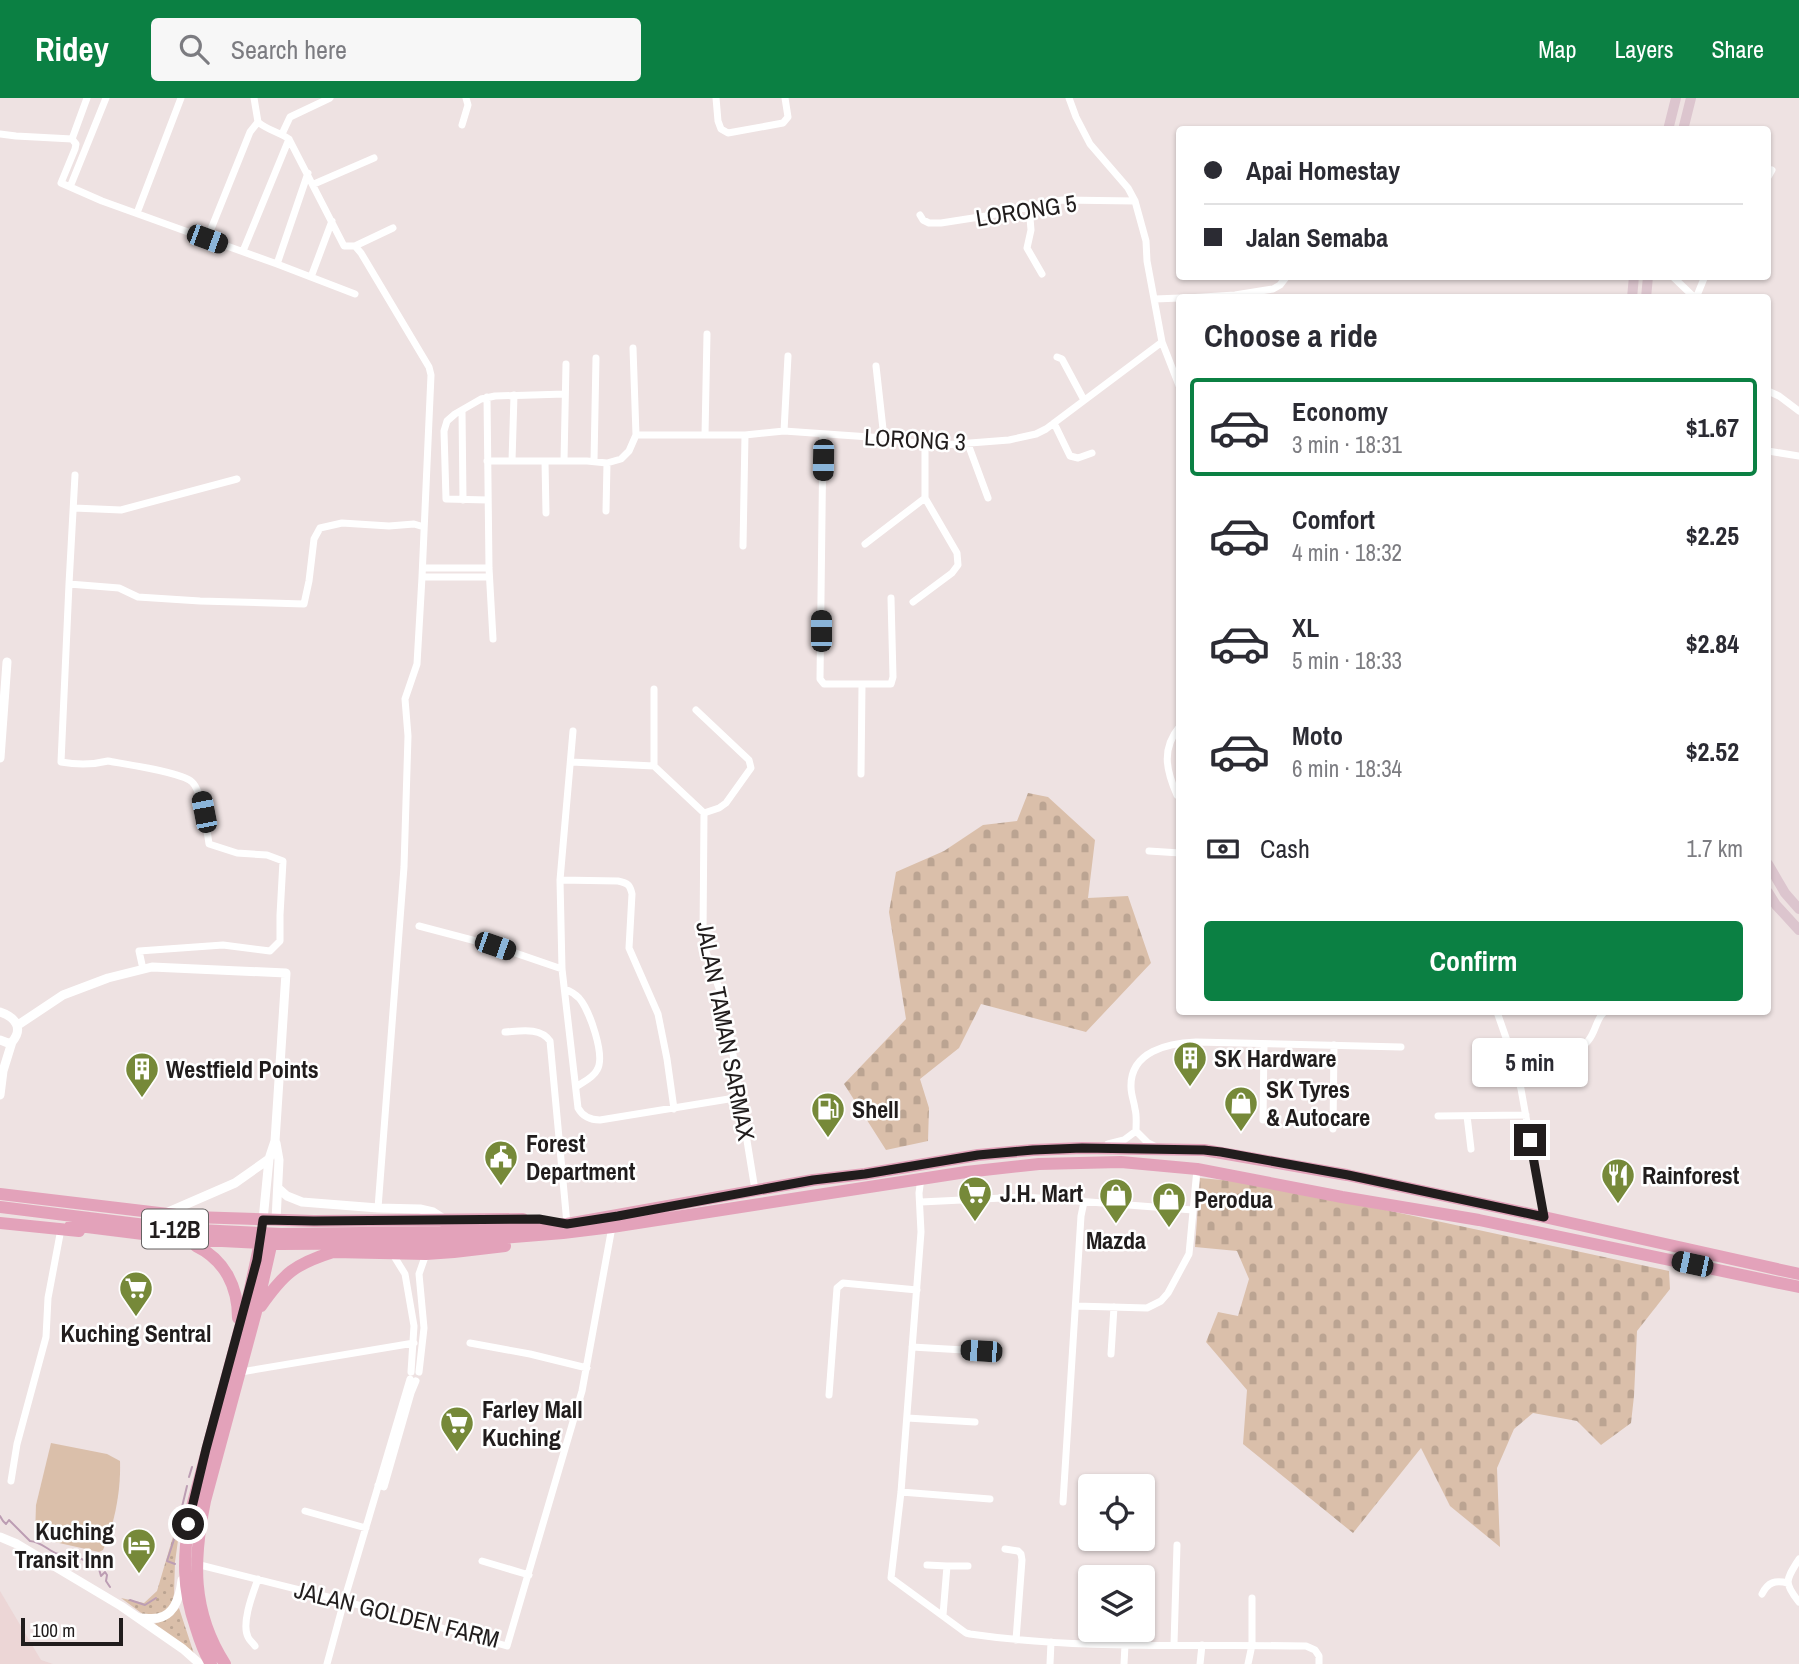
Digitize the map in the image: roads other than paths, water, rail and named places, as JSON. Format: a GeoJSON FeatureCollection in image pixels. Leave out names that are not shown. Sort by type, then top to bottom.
{"type":"FeatureCollection","features":[{"type":"Feature","properties":{"kind":"highway"},"geometry":{"type":"LineString","coordinates":[[0,1223],[196,1246],[426,1254],[521,1245],[565,1229],[618,1216],[755,1190],[978,1155],[1082,1148],[1172,1150],[1221,1152],[1348,1175],[1799,1275]]}},
{"type":"Feature","properties":{"kind":"highway"},"geometry":{"type":"LineString","coordinates":[[0,1215],[270,1250],[440,1232],[612,1227],[921,1178],[1039,1164],[1121,1162],[1197,1169],[1479,1220],[1799,1287]]}},
{"type":"Feature","properties":{"kind":"highway"},"geometry":{"type":"LineString","coordinates":[[1342,1197],[1300,1186],[1294,1180],[1295,1173],[1303,1171],[1348,1175]]}},
{"type":"Feature","properties":{"kind":"highway"},"geometry":{"type":"LineString","coordinates":[[0,1194],[193,1217],[314,1221],[539,1219],[565,1229]]}},
{"type":"Feature","properties":{"kind":"highway","name":"1-12B"},"geometry":{"type":"LineString","coordinates":[[0,1207],[177,1229],[270,1250]]}},
{"type":"Feature","properties":{"kind":"highway"},"geometry":{"type":"LineString","coordinates":[[245,1249],[254,1234],[253,1224],[249,1219]]}},
{"type":"Feature","properties":{"kind":"highway"},"geometry":{"type":"LineString","coordinates":[[225,1664],[214,1644],[203,1613],[196,1564],[203,1510],[241,1372],[270,1250],[270,1220]]}},
{"type":"Feature","properties":{"kind":"highway"},"geometry":{"type":"LineString","coordinates":[[311,1251],[302,1238],[304,1230],[314,1221]]}},
{"type":"Feature","properties":{"kind":"highway"},"geometry":{"type":"LineString","coordinates":[[196,1246],[215,1257],[229,1278],[238,1301],[237,1335]]}},
{"type":"Feature","properties":{"kind":"highway"},"geometry":{"type":"LineString","coordinates":[[211,1664],[188,1605],[185,1546],[206,1449],[237,1335],[270,1250]]}},
{"type":"Feature","properties":{"kind":"highway"},"geometry":{"type":"LineString","coordinates":[[256,1312],[288,1271],[312,1258],[334,1251]]}},
{"type":"Feature","properties":{"kind":"highway"},"geometry":{"type":"LineString","coordinates":[[206,1449],[212,1449],[215,1445],[221,1427],[229,1415]]}},
{"type":"Feature","properties":{"kind":"main road"},"geometry":{"type":"LineString","coordinates":[[1669,126],[1676,98]]}},
{"type":"Feature","properties":{"kind":"main road"},"geometry":{"type":"LineString","coordinates":[[1684,126],[1691,98]]}},
{"type":"Feature","properties":{"kind":"main road"},"geometry":{"type":"LineString","coordinates":[[1771,868],[1785,893],[1799,909]]}},
{"type":"Feature","properties":{"kind":"main road"},"geometry":{"type":"LineString","coordinates":[[1771,897],[1799,930]]}},
{"type":"Feature","properties":{"kind":"street"},"geometry":{"type":"LineString","coordinates":[[72,139],[87,98]]}},
{"type":"Feature","properties":{"kind":"street"},"geometry":{"type":"LineString","coordinates":[[71,187],[106,98]]}},
{"type":"Feature","properties":{"kind":"street"},"geometry":{"type":"LineString","coordinates":[[137,213],[181,98]]}},
{"type":"Feature","properties":{"kind":"street"},"geometry":{"type":"LineString","coordinates":[[254,98],[258,122],[265,128],[285,136],[314,184],[344,246],[355,246],[393,228]]}},
{"type":"Feature","properties":{"kind":"street"},"geometry":{"type":"LineString","coordinates":[[243,251],[285,136],[289,117],[330,98]]}},
{"type":"Feature","properties":{"kind":"street"},"geometry":{"type":"LineString","coordinates":[[462,125],[468,105],[466,98]]}},
{"type":"Feature","properties":{"kind":"street"},"geometry":{"type":"LineString","coordinates":[[716,98],[718,121],[721,129],[728,133],[783,123],[788,117],[785,98]]}},
{"type":"Feature","properties":{"kind":"street"},"geometry":{"type":"LineString","coordinates":[[1069,98],[1090,144],[1128,188],[1135,201],[1146,241],[1147,261],[1163,342],[1176,377]]}},
{"type":"Feature","properties":{"kind":"street"},"geometry":{"type":"LineString","coordinates":[[207,239],[250,132],[258,122]]}},
{"type":"Feature","properties":{"kind":"street"},"geometry":{"type":"LineString","coordinates":[[0,134],[72,139],[76,144],[75,149],[61,183],[102,201],[355,294]]}},
{"type":"Feature","properties":{"kind":"street"},"geometry":{"type":"LineString","coordinates":[[314,184],[374,158]]}},
{"type":"Feature","properties":{"kind":"street"},"geometry":{"type":"LineString","coordinates":[[277,264],[308,173]]}},
{"type":"Feature","properties":{"kind":"street","name":"LORONG 5"},"geometry":{"type":"LineString","coordinates":[[920,215],[929,223],[941,223],[1062,200],[1135,201]]}},
{"type":"Feature","properties":{"kind":"street"},"geometry":{"type":"LineString","coordinates":[[1029,206],[1031,230],[1027,248],[1042,274]]}},
{"type":"Feature","properties":{"kind":"street"},"geometry":{"type":"LineString","coordinates":[[311,277],[332,221]]}},
{"type":"Feature","properties":{"kind":"street"},"geometry":{"type":"LineString","coordinates":[[355,246],[429,367],[431,375],[417,664],[405,699],[408,737],[404,867],[379,1208]]}},
{"type":"Feature","properties":{"kind":"street"},"geometry":{"type":"LineString","coordinates":[[1241,294],[1273,289],[1284,280]]}},
{"type":"Feature","properties":{"kind":"street"},"geometry":{"type":"LineString","coordinates":[[1676,280],[1692,294]]}},
{"type":"Feature","properties":{"kind":"street"},"geometry":{"type":"LineString","coordinates":[[1155,299],[1176,298]]}},
{"type":"Feature","properties":{"kind":"street"},"geometry":{"type":"LineString","coordinates":[[705,435],[707,334]]}},
{"type":"Feature","properties":{"kind":"street","name":"LORONG 3"},"geometry":{"type":"LineString","coordinates":[[636,435],[745,435],[784,431],[944,445],[1009,440],[1036,434],[1054,423],[1163,342]]}},
{"type":"Feature","properties":{"kind":"street"},"geometry":{"type":"LineString","coordinates":[[487,461],[607,463],[621,459],[629,451],[636,435],[633,348]]}},
{"type":"Feature","properties":{"kind":"street"},"geometry":{"type":"LineString","coordinates":[[784,431],[788,356]]}},
{"type":"Feature","properties":{"kind":"street"},"geometry":{"type":"LineString","coordinates":[[1057,357],[1062,359],[1084,400]]}},
{"type":"Feature","properties":{"kind":"street"},"geometry":{"type":"LineString","coordinates":[[594,461],[596,358]]}},
{"type":"Feature","properties":{"kind":"street"},"geometry":{"type":"LineString","coordinates":[[564,461],[566,364]]}},
{"type":"Feature","properties":{"kind":"street"},"geometry":{"type":"LineString","coordinates":[[876,366],[884,438]]}},
{"type":"Feature","properties":{"kind":"street"},"geometry":{"type":"LineString","coordinates":[[1771,392],[1799,411]]}},
{"type":"Feature","properties":{"kind":"street"},"geometry":{"type":"LineString","coordinates":[[488,500],[445,498],[444,431],[447,421],[487,397],[565,394]]}},
{"type":"Feature","properties":{"kind":"street"},"geometry":{"type":"LineString","coordinates":[[512,461],[514,395]]}},
{"type":"Feature","properties":{"kind":"street"},"geometry":{"type":"LineString","coordinates":[[487,397],[489,572],[493,639]]}},
{"type":"Feature","properties":{"kind":"street"},"geometry":{"type":"LineString","coordinates":[[462,410],[463,500]]}},
{"type":"Feature","properties":{"kind":"street"},"geometry":{"type":"LineString","coordinates":[[1054,423],[1070,456],[1078,458],[1092,453]]}},
{"type":"Feature","properties":{"kind":"street"},"geometry":{"type":"LineString","coordinates":[[823,434],[820,679],[824,684],[892,683],[891,597]]}},
{"type":"Feature","properties":{"kind":"street"},"geometry":{"type":"LineString","coordinates":[[743,546],[745,435]]}},
{"type":"Feature","properties":{"kind":"street"},"geometry":{"type":"LineString","coordinates":[[913,602],[952,573],[958,565],[957,554],[925,498],[925,444]]}},
{"type":"Feature","properties":{"kind":"street"},"geometry":{"type":"LineString","coordinates":[[968,444],[988,498]]}},
{"type":"Feature","properties":{"kind":"street"},"geometry":{"type":"LineString","coordinates":[[1771,451],[1799,456]]}},
{"type":"Feature","properties":{"kind":"street"},"geometry":{"type":"LineString","coordinates":[[545,461],[546,513]]}},
{"type":"Feature","properties":{"kind":"street"},"geometry":{"type":"LineString","coordinates":[[606,512],[607,463]]}},
{"type":"Feature","properties":{"kind":"street"},"geometry":{"type":"LineString","coordinates":[[75,475],[61,762],[77,765],[108,761],[178,775],[193,782],[201,798],[209,844],[237,853],[267,855],[283,861],[280,941],[270,951],[223,945],[139,951],[143,969]]}},
{"type":"Feature","properties":{"kind":"street"},"geometry":{"type":"LineString","coordinates":[[74,508],[121,510],[237,479]]}},
{"type":"Feature","properties":{"kind":"street"},"geometry":{"type":"LineString","coordinates":[[865,544],[925,498]]}},
{"type":"Feature","properties":{"kind":"street"},"geometry":{"type":"LineString","coordinates":[[69,584],[120,588],[138,597],[304,604],[314,539],[320,528],[342,523],[389,526],[414,524],[424,527]]}},
{"type":"Feature","properties":{"kind":"street"},"geometry":{"type":"LineString","coordinates":[[423,568],[489,572]]}},
{"type":"Feature","properties":{"kind":"street"},"geometry":{"type":"LineString","coordinates":[[422,577],[489,572]]}},
{"type":"Feature","properties":{"kind":"street"},"geometry":{"type":"LineString","coordinates":[[0,758],[7,662]]}},
{"type":"Feature","properties":{"kind":"street"},"geometry":{"type":"LineString","coordinates":[[861,774],[862,685]]}},
{"type":"Feature","properties":{"kind":"street"},"geometry":{"type":"LineString","coordinates":[[654,690],[654,766]]}},
{"type":"Feature","properties":{"kind":"street"},"geometry":{"type":"LineString","coordinates":[[571,762],[654,766],[704,813],[719,808],[726,803],[751,768],[749,760],[696,709]]}},
{"type":"Feature","properties":{"kind":"street"},"geometry":{"type":"LineString","coordinates":[[1176,730],[1172,735],[1166,760],[1168,776],[1176,792]]}},
{"type":"Feature","properties":{"kind":"street"},"geometry":{"type":"LineString","coordinates":[[573,731],[560,880],[562,969],[578,1108],[581,1114],[593,1120],[741,1097]]}},
{"type":"Feature","properties":{"kind":"street","name":"JALAN TAMAN SARMAX"},"geometry":{"type":"LineString","coordinates":[[704,813],[703,935],[706,952],[725,1005],[755,1190]]}},
{"type":"Feature","properties":{"kind":"street"},"geometry":{"type":"LineString","coordinates":[[1149,851],[1176,853]]}},
{"type":"Feature","properties":{"kind":"street"},"geometry":{"type":"LineString","coordinates":[[560,880],[618,881],[626,882],[631,887],[629,948],[658,1014],[674,1109]]}},
{"type":"Feature","properties":{"kind":"street"},"geometry":{"type":"LineString","coordinates":[[419,926],[495,946],[562,969]]}},
{"type":"Feature","properties":{"kind":"street"},"geometry":{"type":"LineString","coordinates":[[18,1025],[63,995],[108,978],[152,967],[286,973],[275,1141],[269,1159],[270,1220]]}},
{"type":"Feature","properties":{"kind":"street"},"geometry":{"type":"LineString","coordinates":[[565,989],[580,999],[595,1031],[600,1057],[597,1072],[576,1087]]}},
{"type":"Feature","properties":{"kind":"street"},"geometry":{"type":"LineString","coordinates":[[0,1012],[7,1014],[18,1025],[18,1032],[3,1071],[0,1095]]}},
{"type":"Feature","properties":{"kind":"street"},"geometry":{"type":"LineString","coordinates":[[1498,1015],[1511,1052],[1526,1115],[1544,1217]]}},
{"type":"Feature","properties":{"kind":"street"},"geometry":{"type":"LineString","coordinates":[[1511,1052],[1578,1047],[1588,1041],[1600,1015]]}},
{"type":"Feature","properties":{"kind":"street"},"geometry":{"type":"LineString","coordinates":[[505,1032],[540,1032],[550,1041],[565,1229]]}},
{"type":"Feature","properties":{"kind":"street"},"geometry":{"type":"LineString","coordinates":[[0,1040],[12,1042]]}},
{"type":"Feature","properties":{"kind":"street"},"geometry":{"type":"LineString","coordinates":[[1172,1150],[1148,1143],[1136,1131],[1131,1091],[1135,1069],[1145,1057],[1161,1048],[1177,1043],[1401,1047]]}},
{"type":"Feature","properties":{"kind":"street"},"geometry":{"type":"LineString","coordinates":[[1263,1120],[1264,1044]]}},
{"type":"Feature","properties":{"kind":"street"},"geometry":{"type":"LineString","coordinates":[[1334,1045],[1334,1129]]}},
{"type":"Feature","properties":{"kind":"street"},"geometry":{"type":"LineString","coordinates":[[0,1058],[3,1071]]}},
{"type":"Feature","properties":{"kind":"street"},"geometry":{"type":"LineString","coordinates":[[1438,1116],[1526,1115]]}},
{"type":"Feature","properties":{"kind":"street"},"geometry":{"type":"LineString","coordinates":[[1467,1116],[1471,1149]]}},
{"type":"Feature","properties":{"kind":"street"},"geometry":{"type":"LineString","coordinates":[[1082,1148],[1124,1140],[1136,1131]]}},
{"type":"Feature","properties":{"kind":"street"},"geometry":{"type":"LineString","coordinates":[[270,1220],[278,1188],[279,1160],[275,1141]]}},
{"type":"Feature","properties":{"kind":"street"},"geometry":{"type":"LineString","coordinates":[[164,1214],[235,1183],[269,1159]]}},
{"type":"Feature","properties":{"kind":"street"},"geometry":{"type":"LineString","coordinates":[[1076,1306],[1147,1308],[1161,1301],[1189,1254],[1197,1169]]}},
{"type":"Feature","properties":{"kind":"street"},"geometry":{"type":"LineString","coordinates":[[921,1178],[917,1290],[901,1492],[891,1578],[966,1633],[1016,1640],[1091,1644],[1306,1646],[1315,1650],[1319,1656],[1319,1664]]}},
{"type":"Feature","properties":{"kind":"street"},"geometry":{"type":"LineString","coordinates":[[905,1181],[919,1193]]}},
{"type":"Feature","properties":{"kind":"street"},"geometry":{"type":"LineString","coordinates":[[278,1188],[287,1196],[302,1202],[427,1210],[445,1220]]}},
{"type":"Feature","properties":{"kind":"street"},"geometry":{"type":"LineString","coordinates":[[921,1202],[1025,1197],[1193,1210]]}},
{"type":"Feature","properties":{"kind":"street"},"geometry":{"type":"LineString","coordinates":[[1063,1502],[1084,1202]]}},
{"type":"Feature","properties":{"kind":"street","name":"JALAN GOLDEN FARM"},"geometry":{"type":"LineString","coordinates":[[196,1564],[507,1646],[582,1391],[612,1227]]}},
{"type":"Feature","properties":{"kind":"street"},"geometry":{"type":"LineString","coordinates":[[11,1481],[17,1444],[46,1337],[48,1298],[61,1230]]}},
{"type":"Feature","properties":{"kind":"street"},"geometry":{"type":"LineString","coordinates":[[391,1253],[405,1274],[414,1326],[414,1376]]}},
{"type":"Feature","properties":{"kind":"street"},"geometry":{"type":"LineString","coordinates":[[327,1664],[378,1485],[414,1376],[424,1328],[419,1280],[420,1266],[426,1254]]}},
{"type":"Feature","properties":{"kind":"street"},"geometry":{"type":"LineString","coordinates":[[406,1282],[411,1277],[419,1280]]}},
{"type":"Feature","properties":{"kind":"street"},"geometry":{"type":"LineString","coordinates":[[829,1395],[837,1288],[843,1283],[917,1290]]}},
{"type":"Feature","properties":{"kind":"street"},"geometry":{"type":"LineString","coordinates":[[1111,1354],[1114,1307]]}},
{"type":"Feature","properties":{"kind":"street"},"geometry":{"type":"LineString","coordinates":[[241,1372],[414,1343]]}},
{"type":"Feature","properties":{"kind":"street"},"geometry":{"type":"LineString","coordinates":[[470,1343],[587,1368]]}},
{"type":"Feature","properties":{"kind":"street"},"geometry":{"type":"LineString","coordinates":[[912,1347],[981,1351]]}},
{"type":"Feature","properties":{"kind":"street"},"geometry":{"type":"LineString","coordinates":[[907,1418],[975,1422]]}},
{"type":"Feature","properties":{"kind":"street"},"geometry":{"type":"LineString","coordinates":[[901,1492],[990,1499]]}},
{"type":"Feature","properties":{"kind":"street"},"geometry":{"type":"LineString","coordinates":[[304,1511],[366,1528]]}},
{"type":"Feature","properties":{"kind":"street"},"geometry":{"type":"LineString","coordinates":[[0,1537],[18,1544],[112,1600],[183,1649],[200,1664]]}},
{"type":"Feature","properties":{"kind":"street"},"geometry":{"type":"LineString","coordinates":[[1174,1644],[1177,1545]]}},
{"type":"Feature","properties":{"kind":"street"},"geometry":{"type":"LineString","coordinates":[[138,1618],[160,1618],[177,1603],[185,1546]]}},
{"type":"Feature","properties":{"kind":"street"},"geometry":{"type":"LineString","coordinates":[[1005,1549],[1021,1554],[1016,1640]]}},
{"type":"Feature","properties":{"kind":"street"},"geometry":{"type":"LineString","coordinates":[[1799,1559],[1788,1583],[1789,1589],[1799,1602]]}},
{"type":"Feature","properties":{"kind":"street"},"geometry":{"type":"LineString","coordinates":[[482,1561],[528,1575]]}},
{"type":"Feature","properties":{"kind":"street"},"geometry":{"type":"LineString","coordinates":[[927,1565],[968,1566]]}},
{"type":"Feature","properties":{"kind":"street"},"geometry":{"type":"LineString","coordinates":[[943,1615],[947,1566]]}},
{"type":"Feature","properties":{"kind":"street"},"geometry":{"type":"LineString","coordinates":[[255,1646],[247,1636],[245,1627],[258,1579]]}},
{"type":"Feature","properties":{"kind":"street"},"geometry":{"type":"LineString","coordinates":[[1762,1594],[1769,1584],[1775,1581],[1788,1583]]}},
{"type":"Feature","properties":{"kind":"street"},"geometry":{"type":"LineString","coordinates":[[1248,1664],[1252,1645],[1252,1598]]}},
{"type":"Feature","properties":{"kind":"street"},"geometry":{"type":"LineString","coordinates":[[1050,1664],[1051,1642]]}},
{"type":"Feature","properties":{"kind":"street"},"geometry":{"type":"LineString","coordinates":[[1124,1664],[1125,1644]]}},
{"type":"Feature","properties":{"kind":"street"},"geometry":{"type":"LineString","coordinates":[[1200,1664],[1202,1645]]}},
{"type":"Feature","properties":{"kind":"waterway"},"geometry":{"type":"LineString","coordinates":[[189,1477],[192,1467]]}},
{"type":"Feature","properties":{"kind":"waterway"},"geometry":{"type":"LineString","coordinates":[[181,1511],[187,1486]]}},
{"type":"Feature","properties":{"kind":"waterway"},"geometry":{"type":"LineString","coordinates":[[0,1516],[6,1524],[9,1520],[30,1541],[59,1554],[70,1554],[86,1561],[94,1561],[101,1576],[105,1572],[107,1575],[106,1581],[110,1587]]}},
{"type":"Feature","properties":{"kind":"waterway"},"geometry":{"type":"LineString","coordinates":[[175,1564],[167,1561],[178,1527]]}},
{"type":"Feature","properties":{"kind":"waterway"},"geometry":{"type":"LineString","coordinates":[[130,1600],[145,1605],[156,1598]]}},
{"type":"Feature","properties":{"kind":"place","name":"SK Hardware"},"geometry":{"type":"Point","coordinates":[1190,1088]}},
{"type":"Feature","properties":{"kind":"place","name":"Westfield Points"},"geometry":{"type":"Point","coordinates":[142,1099]}},
{"type":"Feature","properties":{"kind":"place","name":"SK Tyres & Autocare"},"geometry":{"type":"Point","coordinates":[1241,1133]}},
{"type":"Feature","properties":{"kind":"place","name":"Shell"},"geometry":{"type":"Point","coordinates":[828,1139]}},
{"type":"Feature","properties":{"kind":"place","name":"Forest Department"},"geometry":{"type":"Point","coordinates":[501,1187]}},
{"type":"Feature","properties":{"kind":"place","name":"Rainforest"},"geometry":{"type":"Point","coordinates":[1618,1205]}},
{"type":"Feature","properties":{"kind":"place","name":"J.H. Mart"},"geometry":{"type":"Point","coordinates":[975,1223]}},
{"type":"Feature","properties":{"kind":"place","name":"Mazda"},"geometry":{"type":"Point","coordinates":[1116,1225]}},
{"type":"Feature","properties":{"kind":"place","name":"Perodua"},"geometry":{"type":"Point","coordinates":[1169,1229]}},
{"type":"Feature","properties":{"kind":"place","name":"Kuching Sentral"},"geometry":{"type":"Point","coordinates":[136,1318]}},
{"type":"Feature","properties":{"kind":"place","name":"Farley Mall Kuching"},"geometry":{"type":"Point","coordinates":[457,1453]}},
{"type":"Feature","properties":{"kind":"place","name":"Kuching Transit Inn"},"geometry":{"type":"Point","coordinates":[139,1575]}}]}
